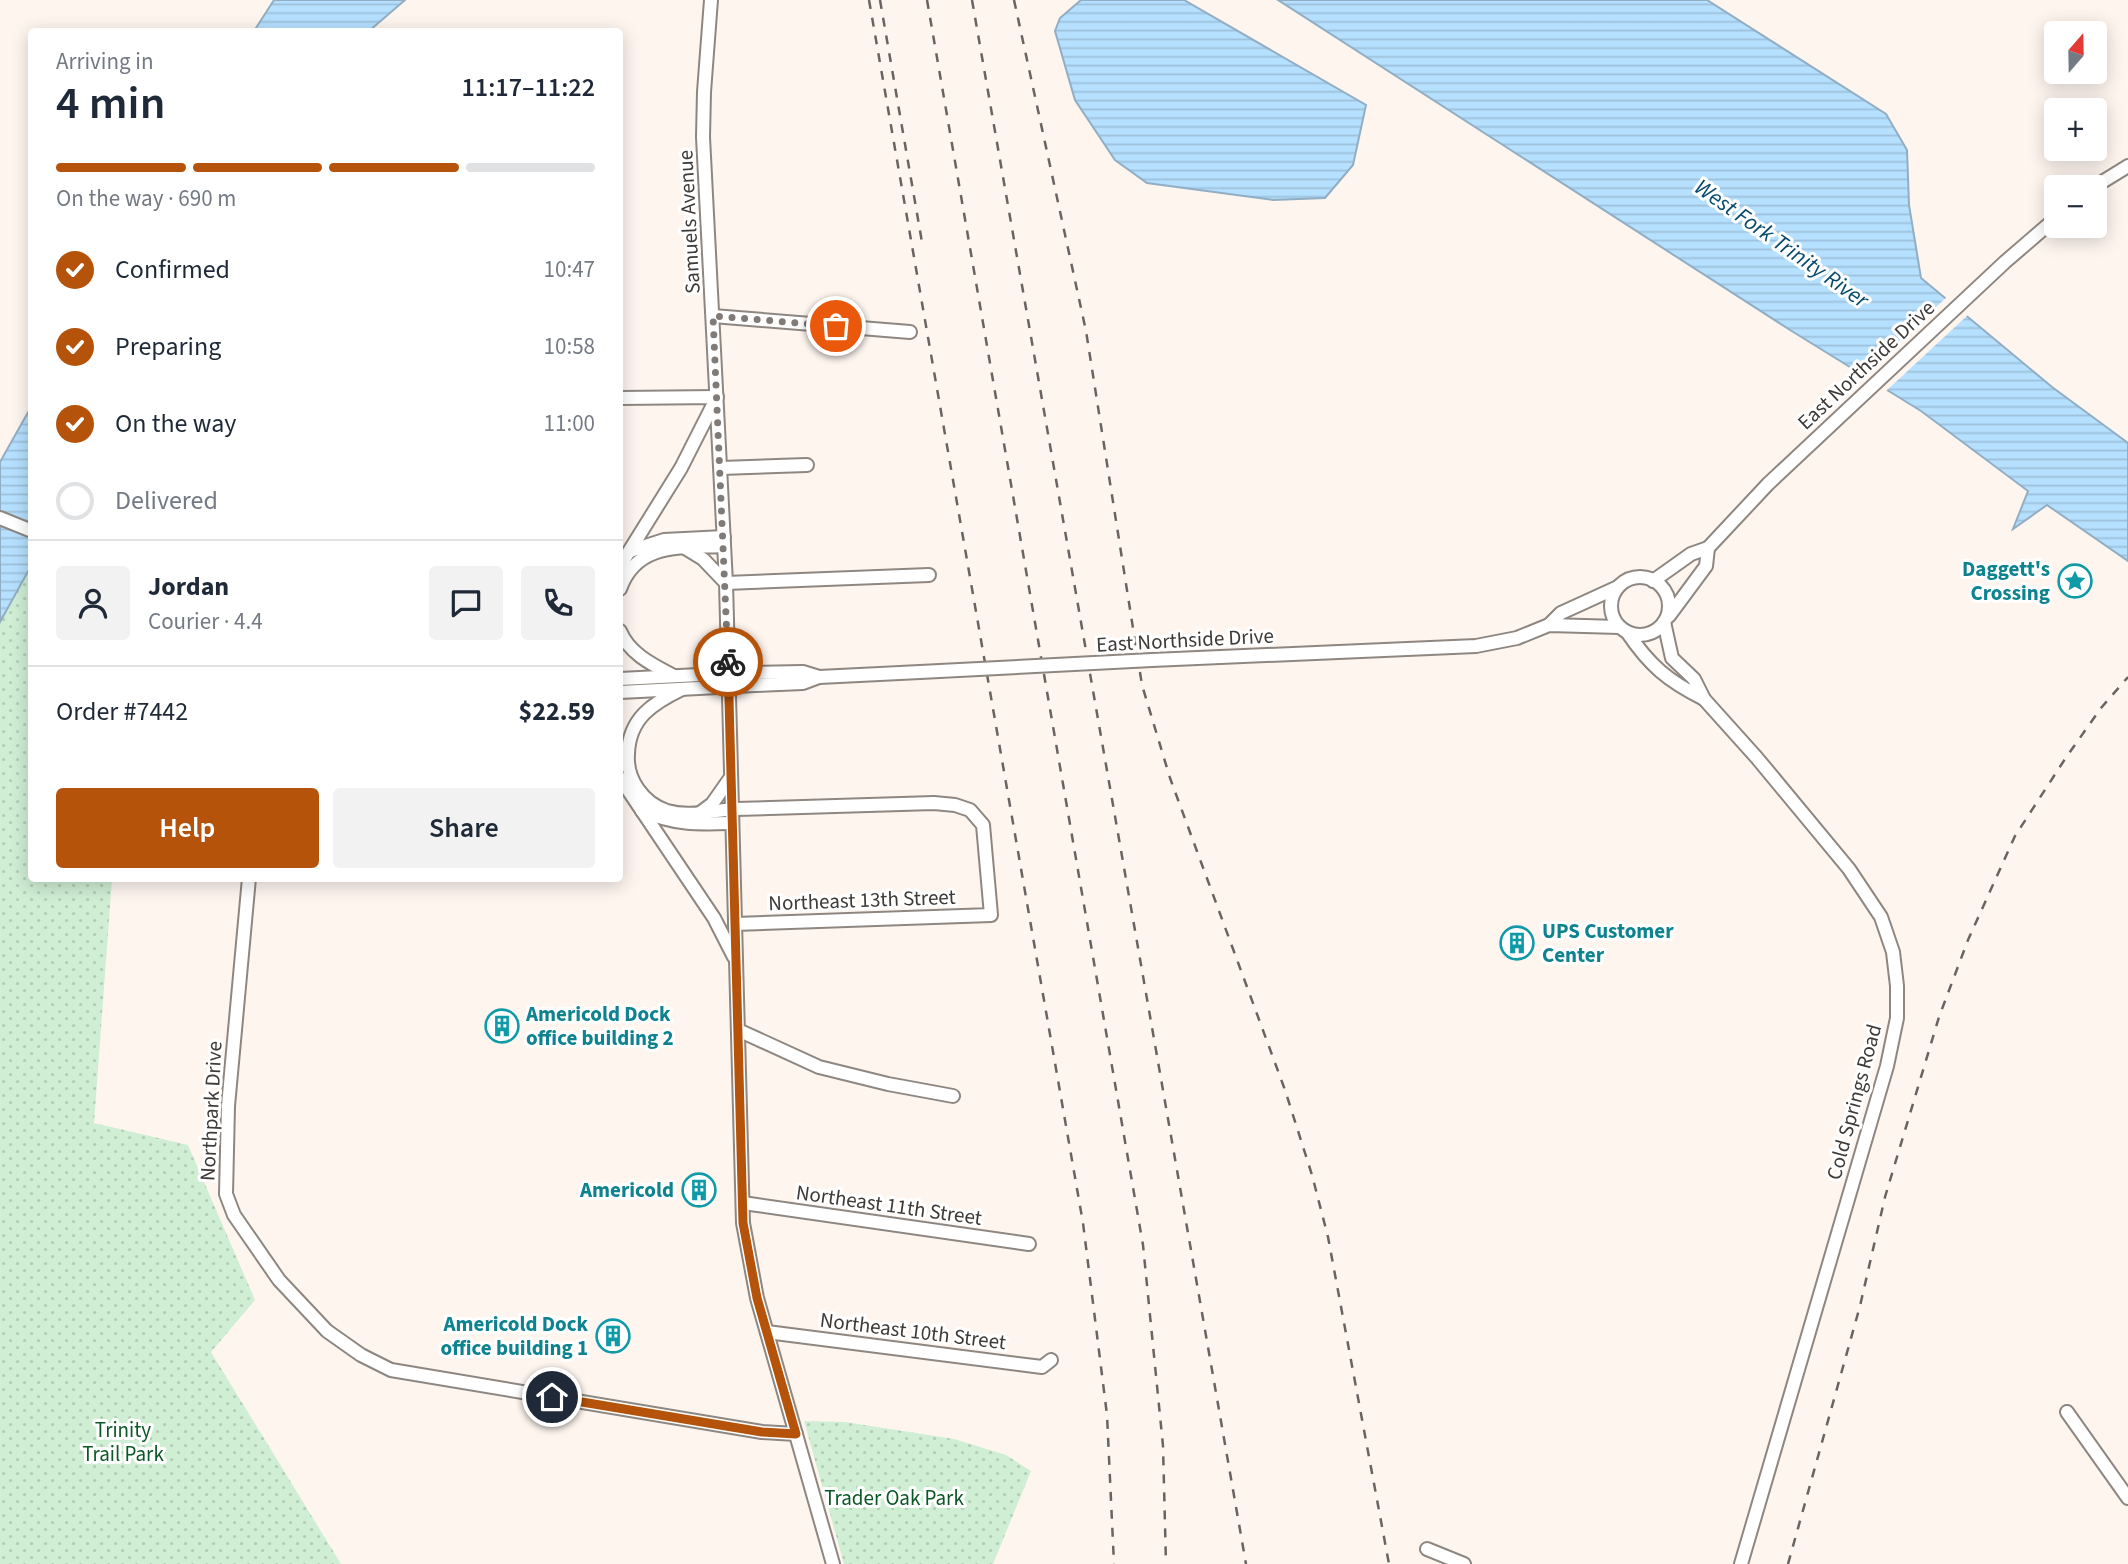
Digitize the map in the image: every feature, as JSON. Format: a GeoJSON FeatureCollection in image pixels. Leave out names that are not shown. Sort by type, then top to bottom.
{"type":"FeatureCollection","features":[{"type":"Feature","properties":{"kind":"street","name":"Samuels Avenue"},"geometry":{"type":"LineString","coordinates":[[711,0],[703,137],[726,583],[743,1203],[749,1263],[833,1564]]}},
{"type":"Feature","properties":{"kind":"street"},"geometry":{"type":"LineString","coordinates":[[2107,179],[2128,166]]}},
{"type":"Feature","properties":{"kind":"street","name":"East Northside Drive"},"geometry":{"type":"LineString","coordinates":[[1653,581],[1691,554],[1709,548],[1787,465],[2044,228]]}},
{"type":"Feature","properties":{"kind":"street"},"geometry":{"type":"LineString","coordinates":[[713,316],[910,331]]}},
{"type":"Feature","properties":{"kind":"street"},"geometry":{"type":"LineString","coordinates":[[623,398],[717,397],[681,468],[623,562]]}},
{"type":"Feature","properties":{"kind":"street"},"geometry":{"type":"LineString","coordinates":[[721,468],[807,465]]}},
{"type":"Feature","properties":{"kind":"street"},"geometry":{"type":"LineString","coordinates":[[0,518],[28,529]]}},
{"type":"Feature","properties":{"kind":"street"},"geometry":{"type":"LineString","coordinates":[[630,551],[664,540],[724,542]]}},
{"type":"Feature","properties":{"kind":"street"},"geometry":{"type":"LineString","coordinates":[[623,583],[630,568],[647,555],[669,548],[724,542]]}},
{"type":"Feature","properties":{"kind":"street"},"geometry":{"type":"LineString","coordinates":[[685,548],[711,565],[726,583],[929,575]]}},
{"type":"Feature","properties":{"kind":"street","name":"East Northside Drive"},"geometry":{"type":"LineString","coordinates":[[1665,620],[1706,566],[1709,548]]}},
{"type":"Feature","properties":{"kind":"street"},"geometry":{"type":"LineString","coordinates":[[1630,579],[1653,581],[1668,599],[1665,620],[1654,632],[1645,635],[1623,629],[1611,609],[1612,600],[1619,587],[1630,579]]}},
{"type":"Feature","properties":{"kind":"street","name":"East Northside Drive"},"geometry":{"type":"LineString","coordinates":[[1549,625],[1560,612],[1619,587]]}},
{"type":"Feature","properties":{"kind":"street","name":"Cold Springs Road"},"geometry":{"type":"LineString","coordinates":[[1665,620],[1672,658],[1694,679],[1704,699],[1757,758],[1849,869],[1870,899],[1888,934],[1896,969],[1897,1018],[1887,1066],[1741,1564]]}},
{"type":"Feature","properties":{"kind":"street","name":"East Northside Drive"},"geometry":{"type":"LineString","coordinates":[[623,679],[675,676],[699,681],[755,679],[803,683],[819,677],[1476,646],[1517,638],[1549,625],[1623,629]]}},
{"type":"Feature","properties":{"kind":"street","name":"Cold Springs Road"},"geometry":{"type":"LineString","coordinates":[[1623,629],[1641,653],[1673,683],[1704,699]]}},
{"type":"Feature","properties":{"kind":"street"},"geometry":{"type":"LineString","coordinates":[[623,637],[639,656],[675,676]]}},
{"type":"Feature","properties":{"kind":"street","name":"East Northside Drive"},"geometry":{"type":"LineString","coordinates":[[623,692],[682,689],[699,681]]}},
{"type":"Feature","properties":{"kind":"street"},"geometry":{"type":"LineString","coordinates":[[682,689],[652,705],[636,722],[628,742],[627,760],[631,776],[638,789],[654,804],[679,814],[732,816]]}},
{"type":"Feature","properties":{"kind":"street"},"geometry":{"type":"LineString","coordinates":[[698,813],[712,804],[731,777]]}},
{"type":"Feature","properties":{"kind":"street"},"geometry":{"type":"LineString","coordinates":[[623,782],[713,918],[736,960]]}},
{"type":"Feature","properties":{"kind":"street","name":"Northeast 13th Street"},"geometry":{"type":"LineString","coordinates":[[732,816],[934,803],[970,810],[983,825],[991,915],[735,924]]}},
{"type":"Feature","properties":{"kind":"street"},"geometry":{"type":"LineString","coordinates":[[642,811],[662,819],[687,824],[732,816]]}},
{"type":"Feature","properties":{"kind":"street","name":"Northpark Drive"},"geometry":{"type":"LineString","coordinates":[[249,882],[228,1106],[226,1194],[234,1215],[279,1280],[327,1331],[360,1355],[391,1370],[755,1430],[796,1434]]}},
{"type":"Feature","properties":{"kind":"street"},"geometry":{"type":"LineString","coordinates":[[738,1030],[831,1070],[953,1096]]}},
{"type":"Feature","properties":{"kind":"street","name":"Northeast 11th Street"},"geometry":{"type":"LineString","coordinates":[[743,1203],[1029,1244]]}},
{"type":"Feature","properties":{"kind":"street","name":"Northeast 10th Street"},"geometry":{"type":"LineString","coordinates":[[767,1332],[1042,1367],[1052,1360]]}},
{"type":"Feature","properties":{"kind":"street"},"geometry":{"type":"LineString","coordinates":[[2067,1412],[2128,1498]]}},
{"type":"Feature","properties":{"kind":"street"},"geometry":{"type":"LineString","coordinates":[[1427,1549],[1464,1564]]}},
{"type":"Feature","properties":{"kind":"green space","name":"Trinity Trail Park"},"geometry":{"type":"Polygon","coordinates":[[[0,534],[28,546],[28,882],[112,882],[94,1123],[188,1145],[255,1300],[211,1352],[341,1564],[0,1564],[0,534]]]}},
{"type":"Feature","properties":{"kind":"green space","name":"Trader Oak Park"},"geometry":{"type":"Polygon","coordinates":[[[804,1421],[845,1422],[954,1439],[1006,1455],[1031,1471],[993,1564],[844,1564],[804,1421]]]}},
{"type":"Feature","properties":{"kind":"water"},"geometry":{"type":"Polygon","coordinates":[[[274,0],[405,0],[372,28],[256,28],[274,0]]]}},
{"type":"Feature","properties":{"kind":"water"},"geometry":{"type":"Polygon","coordinates":[[[1081,0],[1184,0],[1366,105],[1353,165],[1325,198],[1273,200],[1147,183],[1115,160],[1075,100],[1055,31],[1060,18],[1081,0]]]}},
{"type":"Feature","properties":{"kind":"water","name":"West Fork Trinity River"},"geometry":{"type":"Polygon","coordinates":[[[1278,0],[1707,0],[1886,114],[1907,150],[1909,205],[1921,278],[2052,387],[2128,443],[2128,561],[2047,505],[2013,529],[2028,491],[1921,411],[1790,330],[1278,0]]]}},
{"type":"Feature","properties":{"kind":"water"},"geometry":{"type":"Polygon","coordinates":[[[28,412],[28,571],[0,622],[0,462],[28,412]]]}},
{"type":"Feature","properties":{"kind":"pier"},"geometry":{"type":"Polygon","coordinates":[[[1948,296],[1969,314],[1885,392],[1860,377],[1948,296]]]}},
{"type":"Feature","properties":{"kind":"railway"},"geometry":{"type":"LineString","coordinates":[[869,0],[1083,1223],[1107,1415],[1114,1564]]}},
{"type":"Feature","properties":{"kind":"railway"},"geometry":{"type":"LineString","coordinates":[[880,0],[923,248]]}},
{"type":"Feature","properties":{"kind":"railway"},"geometry":{"type":"LineString","coordinates":[[927,0],[1143,1245],[1163,1446],[1166,1564]]}},
{"type":"Feature","properties":{"kind":"railway"},"geometry":{"type":"LineString","coordinates":[[972,0],[1246,1564]]}},
{"type":"Feature","properties":{"kind":"railway"},"geometry":{"type":"LineString","coordinates":[[1014,0],[1086,331],[1142,685],[1170,778],[1285,1090],[1312,1175],[1328,1237],[1389,1564]]}},
{"type":"Feature","properties":{"kind":"railway"},"geometry":{"type":"LineString","coordinates":[[1788,1564],[1860,1306],[1885,1197],[1939,1017],[1968,940],[2015,836],[2101,708],[2128,677]]}},
{"type":"Feature","properties":{"kind":"way so far"},"geometry":{"type":"LineString","coordinates":[[728,662],[713,316],[836,326]]}},
{"type":"Feature","properties":{"kind":"place","name":"Daggett's Crossing"},"geometry":{"type":"Point","coordinates":[2075,581]}},
{"type":"Feature","properties":{"kind":"place","name":"UPS Customer Center"},"geometry":{"type":"Point","coordinates":[1517,943]}},
{"type":"Feature","properties":{"kind":"place","name":"Americold Dock office building 2"},"geometry":{"type":"Point","coordinates":[502,1026]}},
{"type":"Feature","properties":{"kind":"place","name":"Americold"},"geometry":{"type":"Point","coordinates":[699,1190]}},
{"type":"Feature","properties":{"kind":"place","name":"Americold Dock office building 1"},"geometry":{"type":"Point","coordinates":[613,1336]}},
{"type":"Feature","properties":{"kind":"route"},"geometry":{"type":"LineString","coordinates":[[552,1397],[762,1432],[796,1434],[757,1298],[743,1223],[728,662]]}}]}
